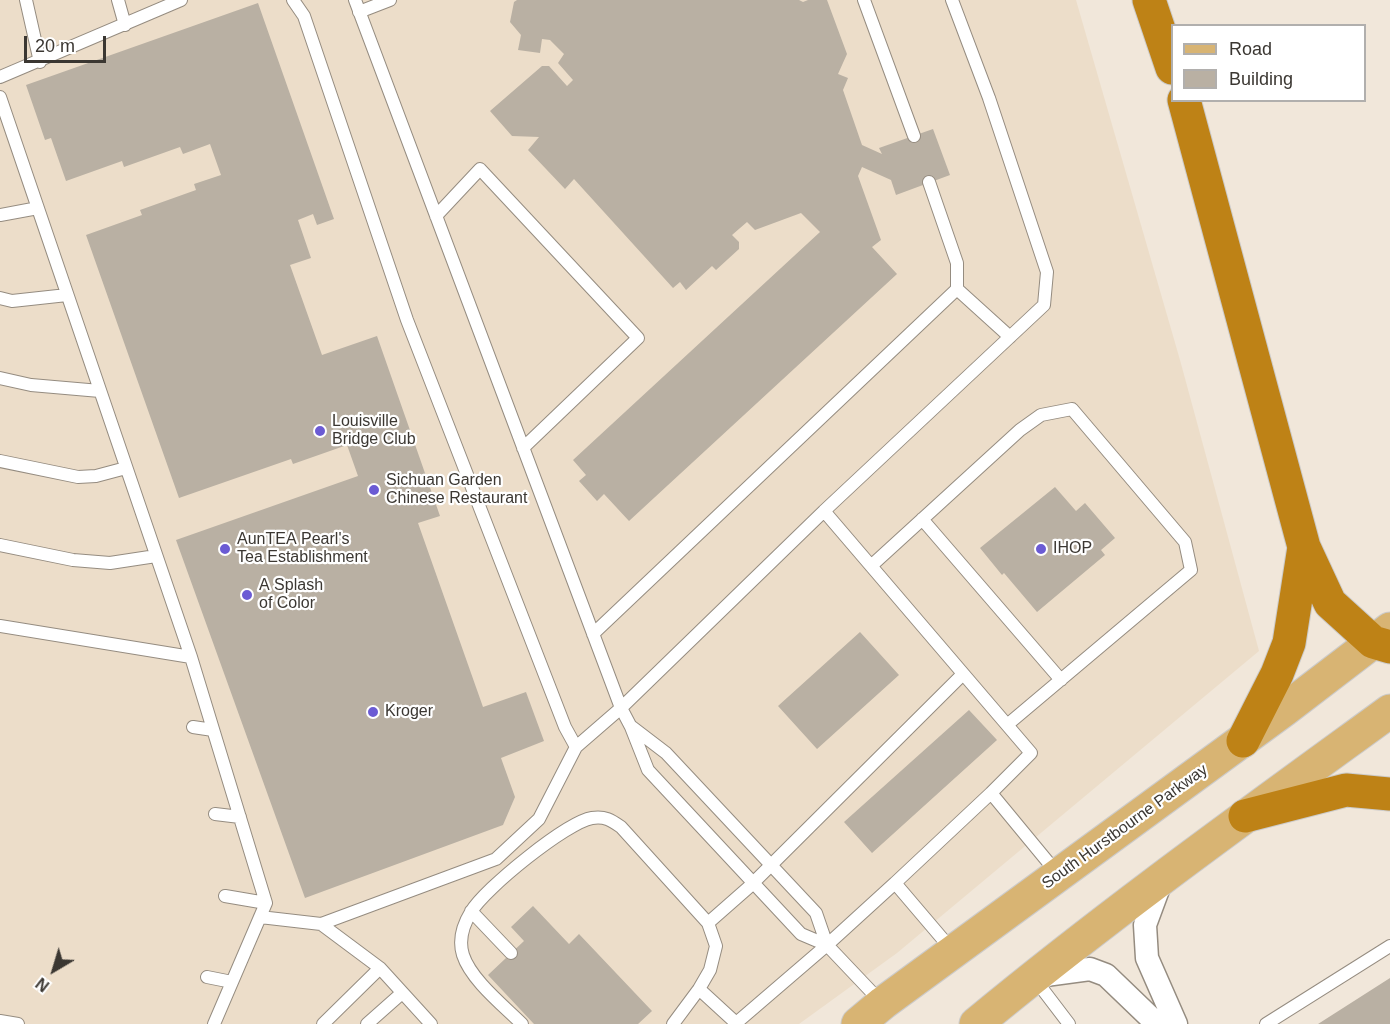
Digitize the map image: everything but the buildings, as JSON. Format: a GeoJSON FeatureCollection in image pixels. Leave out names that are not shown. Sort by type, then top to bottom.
{"type":"FeatureCollection","features":[{"type":"Feature","properties":{"kind":"highway"},"geometry":{"type":"LineString","coordinates":[[1149,0],[1171,62]]}},
{"type":"Feature","properties":{"kind":"highway"},"geometry":{"type":"LineString","coordinates":[[1185,102],[1304,548],[1330,603],[1384,640]]}},
{"type":"Feature","properties":{"kind":"highway"},"geometry":{"type":"LineString","coordinates":[[1243,741],[1277,674],[1289,643],[1304,548]]}},
{"type":"Feature","properties":{"kind":"highway"},"geometry":{"type":"LineString","coordinates":[[1245,816],[1346,790],[1390,794]]}},
{"type":"Feature","properties":{"kind":"main road","name":"South Hurstbourne Parkway"},"geometry":{"type":"LineString","coordinates":[[879,1017],[954,952],[1384,640]]}},
{"type":"Feature","properties":{"kind":"main road"},"geometry":{"type":"LineString","coordinates":[[976,1024],[1033,977],[1245,816],[1390,711]]}},
{"type":"Feature","properties":{"kind":"street"},"geometry":{"type":"LineString","coordinates":[[1162,879],[1145,925],[1147,958],[1176,1024]]}},
{"type":"Feature","properties":{"kind":"street"},"geometry":{"type":"LineString","coordinates":[[1033,977],[1090,969],[1106,975],[1157,1024]]}},
{"type":"Feature","properties":{"kind":"lane"},"geometry":{"type":"LineString","coordinates":[[26,0],[40,62]]}},
{"type":"Feature","properties":{"kind":"lane"},"geometry":{"type":"LineString","coordinates":[[118,0],[125,25]]}},
{"type":"Feature","properties":{"kind":"lane"},"geometry":{"type":"LineString","coordinates":[[0,77],[40,62],[181,0]]}},
{"type":"Feature","properties":{"kind":"lane"},"geometry":{"type":"LineString","coordinates":[[294,0],[304,16],[407,320],[565,727],[576,747]]}},
{"type":"Feature","properties":{"kind":"lane"},"geometry":{"type":"LineString","coordinates":[[390,0],[357,6],[621,708],[648,770],[751,885],[801,934],[827,945]]}},
{"type":"Feature","properties":{"kind":"lane"},"geometry":{"type":"LineString","coordinates":[[864,0],[914,136]]}},
{"type":"Feature","properties":{"kind":"lane"},"geometry":{"type":"LineString","coordinates":[[260,917],[321,924],[496,859],[539,819],[576,747],[621,708],[824,511],[1044,305],[1047,272],[989,98],[952,0]]}},
{"type":"Feature","properties":{"kind":"lane"},"geometry":{"type":"LineString","coordinates":[[0,97],[191,657],[266,903],[214,1024]]}},
{"type":"Feature","properties":{"kind":"lane"},"geometry":{"type":"LineString","coordinates":[[436,216],[480,169],[638,338],[523,447]]}},
{"type":"Feature","properties":{"kind":"lane"},"geometry":{"type":"LineString","coordinates":[[593,634],[957,289],[957,263],[929,182]]}},
{"type":"Feature","properties":{"kind":"lane"},"geometry":{"type":"LineString","coordinates":[[0,215],[38,208]]}},
{"type":"Feature","properties":{"kind":"lane"},"geometry":{"type":"LineString","coordinates":[[957,289],[1010,337]]}},
{"type":"Feature","properties":{"kind":"lane"},"geometry":{"type":"LineString","coordinates":[[0,298],[12,301],[68,295]]}},
{"type":"Feature","properties":{"kind":"lane"},"geometry":{"type":"LineString","coordinates":[[0,378],[31,385],[100,391]]}},
{"type":"Feature","properties":{"kind":"lane"},"geometry":{"type":"LineString","coordinates":[[871,567],[1020,430],[1041,415],[1072,410],[1185,542],[1191,570],[1007,725]]}},
{"type":"Feature","properties":{"kind":"lane"},"geometry":{"type":"LineString","coordinates":[[0,461],[78,477],[96,476],[126,468]]}},
{"type":"Feature","properties":{"kind":"lane"},"geometry":{"type":"LineString","coordinates":[[699,989],[735,1023],[895,884],[1031,753],[824,511]]}},
{"type":"Feature","properties":{"kind":"lane"},"geometry":{"type":"LineString","coordinates":[[922,519],[1061,680]]}},
{"type":"Feature","properties":{"kind":"lane"},"geometry":{"type":"LineString","coordinates":[[0,545],[73,560],[110,563],[156,556]]}},
{"type":"Feature","properties":{"kind":"lane"},"geometry":{"type":"LineString","coordinates":[[0,626],[191,657]]}},
{"type":"Feature","properties":{"kind":"lane"},"geometry":{"type":"LineString","coordinates":[[708,923],[751,885],[963,674]]}},
{"type":"Feature","properties":{"kind":"lane"},"geometry":{"type":"LineString","coordinates":[[193,727],[213,730]]}},
{"type":"Feature","properties":{"kind":"lane"},"geometry":{"type":"LineString","coordinates":[[631,727],[666,753],[816,913],[827,945],[879,1017]]}},
{"type":"Feature","properties":{"kind":"lane"},"geometry":{"type":"LineString","coordinates":[[991,793],[1058,875]]}},
{"type":"Feature","properties":{"kind":"lane"},"geometry":{"type":"LineString","coordinates":[[215,814],[240,817]]}},
{"type":"Feature","properties":{"kind":"lane"},"geometry":{"type":"LineString","coordinates":[[522,1024],[476,978],[463,955],[460,933],[471,910],[487,892],[561,833],[590,818],[605,816],[621,826],[708,923],[716,946],[710,970],[673,1024]]}},
{"type":"Feature","properties":{"kind":"lane"},"geometry":{"type":"LineString","coordinates":[[895,884],[954,952]]}},
{"type":"Feature","properties":{"kind":"lane"},"geometry":{"type":"LineString","coordinates":[[225,896],[266,903]]}},
{"type":"Feature","properties":{"kind":"lane"},"geometry":{"type":"LineString","coordinates":[[471,910],[511,953]]}},
{"type":"Feature","properties":{"kind":"lane"},"geometry":{"type":"LineString","coordinates":[[321,924],[380,968],[431,1024]]}},
{"type":"Feature","properties":{"kind":"lane"},"geometry":{"type":"LineString","coordinates":[[1266,1024],[1390,946]]}},
{"type":"Feature","properties":{"kind":"lane"},"geometry":{"type":"LineString","coordinates":[[323,1024],[380,968]]}},
{"type":"Feature","properties":{"kind":"lane"},"geometry":{"type":"LineString","coordinates":[[207,977],[232,982]]}},
{"type":"Feature","properties":{"kind":"lane"},"geometry":{"type":"LineString","coordinates":[[1033,977],[1069,1024]]}},
{"type":"Feature","properties":{"kind":"lane"},"geometry":{"type":"LineString","coordinates":[[367,1024],[402,993]]}},
{"type":"Feature","properties":{"kind":"lane"},"geometry":{"type":"LineString","coordinates":[[0,1021],[18,1024]]}},
{"type":"Feature","properties":{"kind":"shaded area"},"geometry":{"type":"Polygon","coordinates":[[[0,0],[1076,0],[1180,360],[1259,651],[897,953],[799,1024],[0,1024],[0,0]]]}},
{"type":"Feature","properties":{"kind":"place","name":"Louisville Bridge Club"},"geometry":{"type":"Point","coordinates":[320,431]}},
{"type":"Feature","properties":{"kind":"place","name":"Sichuan Garden Chinese Restaurant"},"geometry":{"type":"Point","coordinates":[374,490]}},
{"type":"Feature","properties":{"kind":"place","name":"AunTEA Pearl's Tea Establishment"},"geometry":{"type":"Point","coordinates":[225,549]}},
{"type":"Feature","properties":{"kind":"place","name":"IHOP"},"geometry":{"type":"Point","coordinates":[1041,549]}},
{"type":"Feature","properties":{"kind":"place","name":"A Splash of Color"},"geometry":{"type":"Point","coordinates":[247,595]}},
{"type":"Feature","properties":{"kind":"place","name":"Kroger"},"geometry":{"type":"Point","coordinates":[373,712]}}]}
